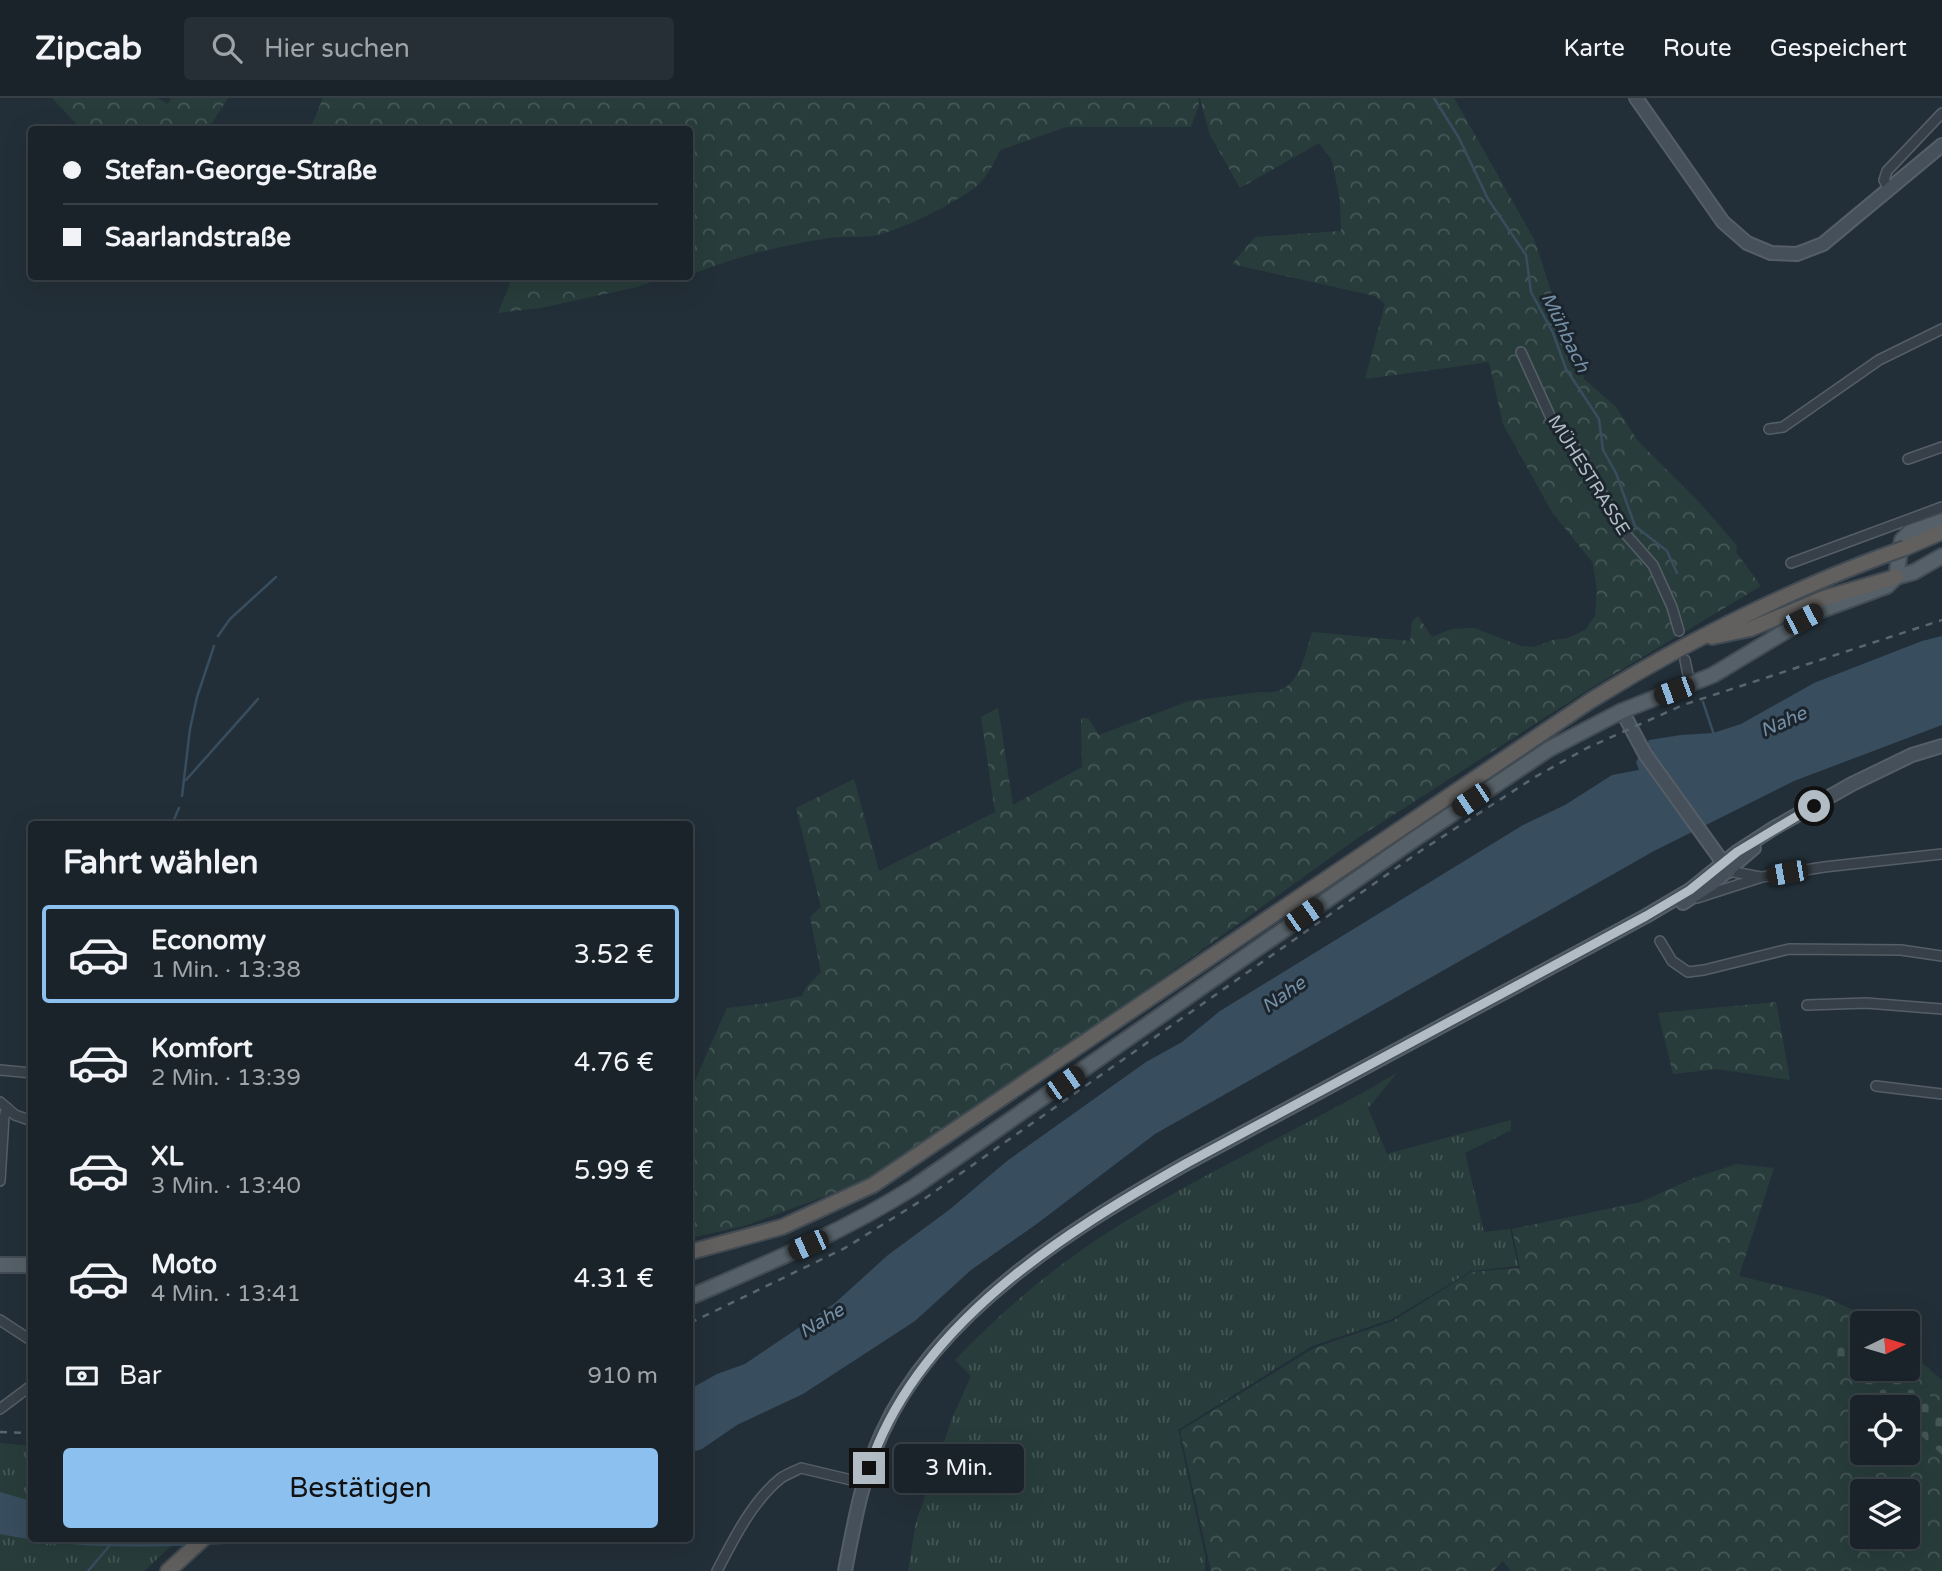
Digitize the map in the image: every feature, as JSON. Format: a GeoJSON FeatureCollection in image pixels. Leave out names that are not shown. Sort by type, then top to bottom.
{"type":"FeatureCollection","features":[{"type":"Feature","properties":{"kind":"highway"},"geometry":{"type":"LineString","coordinates":[[693,1251],[782,1227],[873,1185],[1549,727],[1623,680],[1789,593],[1942,532]]}},
{"type":"Feature","properties":{"kind":"highway"},"geometry":{"type":"LineString","coordinates":[[1911,546],[1942,541]]}},
{"type":"Feature","properties":{"kind":"highway"},"geometry":{"type":"LineString","coordinates":[[1694,642],[1750,629],[1824,598],[1896,577]]}},
{"type":"Feature","properties":{"kind":"highway"},"geometry":{"type":"LineString","coordinates":[[168,1571],[200,1542]]}},
{"type":"Feature","properties":{"kind":"main road"},"geometry":{"type":"LineString","coordinates":[[1636,98],[1714,212],[1741,239],[1760,250],[1791,255],[1817,247],[1837,234],[1942,145]]}},
{"type":"Feature","properties":{"kind":"main road"},"geometry":{"type":"LineString","coordinates":[[1896,577],[1900,544],[1905,536],[1942,521]]}},
{"type":"Feature","properties":{"kind":"main road"},"geometry":{"type":"LineString","coordinates":[[693,1296],[826,1238],[915,1188],[1549,749],[1622,711],[1713,675],[1803,619],[1887,586],[1896,577],[1914,572],[1942,556]]}},
{"type":"Feature","properties":{"kind":"main road"},"geometry":{"type":"LineString","coordinates":[[1622,711],[1645,754],[1725,867]]}},
{"type":"Feature","properties":{"kind":"main road"},"geometry":{"type":"LineString","coordinates":[[1646,916],[1689,900],[1774,828],[1852,784],[1912,755],[1942,746]]}},
{"type":"Feature","properties":{"kind":"main road"},"geometry":{"type":"LineString","coordinates":[[845,1571],[864,1483],[883,1431],[920,1369],[976,1310],[1035,1260],[1135,1193],[1177,1169],[1646,916],[1747,854],[1774,828]]}},
{"type":"Feature","properties":{"kind":"main road"},"geometry":{"type":"LineString","coordinates":[[0,1265],[28,1265]]}},
{"type":"Feature","properties":{"kind":"street"},"geometry":{"type":"LineString","coordinates":[[1889,190],[1884,180],[1886,171],[1942,113]]}},
{"type":"Feature","properties":{"kind":"street"},"geometry":{"type":"LineString","coordinates":[[1769,429],[1783,427],[1878,360],[1942,329]]}},
{"type":"Feature","properties":{"kind":"street","name":"MÜHESTRASSE"},"geometry":{"type":"LineString","coordinates":[[1521,352],[1551,418],[1580,454],[1623,531],[1653,565],[1672,607],[1679,631]]}},
{"type":"Feature","properties":{"kind":"street"},"geometry":{"type":"LineString","coordinates":[[1908,459],[1942,446]]}},
{"type":"Feature","properties":{"kind":"street"},"geometry":{"type":"LineString","coordinates":[[1791,563],[1942,507]]}},
{"type":"Feature","properties":{"kind":"street"},"geometry":{"type":"LineString","coordinates":[[1685,660],[1690,684]]}},
{"type":"Feature","properties":{"kind":"street"},"geometry":{"type":"LineString","coordinates":[[1747,854],[1749,867],[1760,877]]}},
{"type":"Feature","properties":{"kind":"street"},"geometry":{"type":"LineString","coordinates":[[1689,900],[1760,877],[1942,854]]}},
{"type":"Feature","properties":{"kind":"street"},"geometry":{"type":"LineString","coordinates":[[1725,867],[1760,877]]}},
{"type":"Feature","properties":{"kind":"street"},"geometry":{"type":"LineString","coordinates":[[1725,867],[1735,882],[1745,884]]}},
{"type":"Feature","properties":{"kind":"street"},"geometry":{"type":"LineString","coordinates":[[1660,941],[1672,961],[1688,972],[1789,949],[1901,950],[1942,956]]}},
{"type":"Feature","properties":{"kind":"street"},"geometry":{"type":"LineString","coordinates":[[1807,1005],[1866,1003],[1942,1009]]}},
{"type":"Feature","properties":{"kind":"street"},"geometry":{"type":"LineString","coordinates":[[0,1070],[28,1073]]}},
{"type":"Feature","properties":{"kind":"street"},"geometry":{"type":"LineString","coordinates":[[1876,1086],[1942,1094]]}},
{"type":"Feature","properties":{"kind":"street"},"geometry":{"type":"LineString","coordinates":[[0,1181],[4,1105],[28,1119]]}},
{"type":"Feature","properties":{"kind":"street"},"geometry":{"type":"LineString","coordinates":[[0,1320],[28,1338]]}},
{"type":"Feature","properties":{"kind":"street"},"geometry":{"type":"LineString","coordinates":[[0,1409],[28,1388]]}},
{"type":"Feature","properties":{"kind":"street"},"geometry":{"type":"LineString","coordinates":[[717,1571],[738,1530],[780,1479],[801,1468],[864,1483]]}},
{"type":"Feature","properties":{"kind":"green space"},"geometry":{"type":"Polygon","coordinates":[[[52,98],[157,98],[168,104],[171,98],[228,98],[210,126],[78,126],[52,98]]]}},
{"type":"Feature","properties":{"kind":"green space"},"geometry":{"type":"Polygon","coordinates":[[[323,98],[1198,98],[1199,105],[1191,127],[1066,127],[1000,150],[987,174],[973,189],[932,213],[888,232],[795,244],[744,256],[695,273],[693,126],[311,126],[323,98]]]}},
{"type":"Feature","properties":{"kind":"green space"},"geometry":{"type":"Polygon","coordinates":[[[1200,98],[1454,98],[1534,239],[1556,306],[1580,356],[1584,379],[1616,407],[1638,441],[1700,503],[1737,546],[1736,552],[1761,586],[1591,688],[1359,837],[1096,1026],[861,1183],[744,1226],[693,1237],[693,1085],[727,1008],[802,996],[806,987],[821,972],[810,917],[821,907],[796,808],[854,779],[879,871],[995,812],[981,717],[998,708],[1013,805],[1082,767],[1081,718],[1088,718],[1099,735],[1189,701],[1283,689],[1297,674],[1312,632],[1410,641],[1412,621],[1418,616],[1432,637],[1451,629],[1474,628],[1521,646],[1534,647],[1568,638],[1585,630],[1595,616],[1597,591],[1593,563],[1552,512],[1503,424],[1489,362],[1365,379],[1385,304],[1375,296],[1232,264],[1255,237],[1341,231],[1340,201],[1332,160],[1319,143],[1240,188],[1210,135],[1200,98]]]}},
{"type":"Feature","properties":{"kind":"green space"},"geometry":{"type":"Polygon","coordinates":[[[511,280],[657,280],[541,308],[498,313],[511,280]]]}},
{"type":"Feature","properties":{"kind":"green space"},"geometry":{"type":"Polygon","coordinates":[[[1776,1002],[1790,1080],[1717,1069],[1673,1074],[1658,1013],[1776,1002]]]}},
{"type":"Feature","properties":{"kind":"green space"},"geometry":{"type":"Polygon","coordinates":[[[1397,1073],[1368,1108],[1387,1154],[1511,1120],[1511,1130],[1465,1153],[1484,1232],[1510,1229],[1518,1266],[1471,1271],[1392,1319],[1312,1346],[1178,1430],[1205,1555],[1205,1571],[908,1571],[916,1522],[953,1416],[971,1376],[955,1360],[1046,1277],[1107,1233],[1178,1191],[1397,1073]]]}},
{"type":"Feature","properties":{"kind":"green space"},"geometry":{"type":"Polygon","coordinates":[[[1737,1164],[1774,1168],[1739,1276],[1823,1296],[1855,1311],[1850,1311],[1850,1381],[1920,1381],[1920,1361],[1942,1380],[1942,1571],[1511,1571],[1503,1561],[1493,1571],[1211,1571],[1180,1431],[1314,1348],[1393,1321],[1471,1272],[1520,1268],[1512,1229],[1641,1202],[1694,1178],[1737,1164]]]}},
{"type":"Feature","properties":{"kind":"green space"},"geometry":{"type":"Polygon","coordinates":[[[1846,1325],[1850,1328],[1850,1369],[1831,1351],[1846,1325]]]}},
{"type":"Feature","properties":{"kind":"green space"},"geometry":{"type":"Polygon","coordinates":[[[1863,1381],[1915,1381],[1942,1408],[1942,1455],[1920,1434],[1920,1395],[1877,1395],[1863,1381]]]}},
{"type":"Feature","properties":{"kind":"green space"},"geometry":{"type":"Polygon","coordinates":[[[0,1443],[28,1446],[28,1542],[176,1542],[144,1571],[0,1571],[0,1443]]]}},
{"type":"Feature","properties":{"kind":"water","name":"Nahe"},"geometry":{"type":"Polygon","coordinates":[[[1942,636],[1942,725],[1794,781],[1654,851],[1155,1134],[971,1270],[915,1321],[803,1394],[737,1425],[702,1449],[693,1452],[693,1387],[717,1374],[745,1364],[835,1303],[888,1255],[949,1210],[1007,1161],[1146,1062],[1182,1042],[1220,1011],[1523,825],[1565,805],[1612,775],[1639,770],[1636,762],[1649,740],[1713,733],[1741,724],[1814,683],[1922,641],[1942,636]]]}},
{"type":"Feature","properties":{"kind":"water"},"geometry":{"type":"Polygon","coordinates":[[[0,1492],[28,1500],[28,1539],[0,1534],[0,1492]]]}},
{"type":"Feature","properties":{"kind":"water"},"geometry":{"type":"Polygon","coordinates":[[[50,1542],[256,1542],[121,1547],[50,1542]]]}},
{"type":"Feature","properties":{"kind":"waterway","name":"Mühbach"},"geometry":{"type":"LineString","coordinates":[[1434,98],[1459,138],[1488,199],[1526,255],[1531,292],[1553,333],[1566,369],[1599,419],[1603,450],[1616,473],[1635,526],[1667,551],[1677,573]]}},
{"type":"Feature","properties":{"kind":"waterway"},"geometry":{"type":"LineString","coordinates":[[218,636],[230,619],[276,577]]}},
{"type":"Feature","properties":{"kind":"waterway"},"geometry":{"type":"LineString","coordinates":[[182,796],[190,729],[197,697],[214,646]]}},
{"type":"Feature","properties":{"kind":"waterway"},"geometry":{"type":"LineString","coordinates":[[186,780],[258,699]]}},
{"type":"Feature","properties":{"kind":"waterway","name":"Mühbach"},"geometry":{"type":"LineString","coordinates":[[1703,702],[1714,735]]}},
{"type":"Feature","properties":{"kind":"waterway"},"geometry":{"type":"LineString","coordinates":[[173,821],[179,808]]}},
{"type":"Feature","properties":{"kind":"waterway"},"geometry":{"type":"LineString","coordinates":[[88,1571],[111,1544]]}},
{"type":"Feature","properties":{"kind":"railway"},"geometry":{"type":"LineString","coordinates":[[693,1322],[845,1248],[927,1197],[1422,850],[1535,777],[1587,748],[1683,705],[1942,620]]}},
{"type":"Feature","properties":{"kind":"railway"},"geometry":{"type":"LineString","coordinates":[[0,1432],[28,1433]]}},
{"type":"Feature","properties":{"kind":"route"},"geometry":{"type":"LineString","coordinates":[[869,1468],[883,1431],[920,1369],[976,1310],[1035,1260],[1135,1193],[1187,1163],[1646,916],[1690,890],[1737,852],[1814,806]]}}]}
